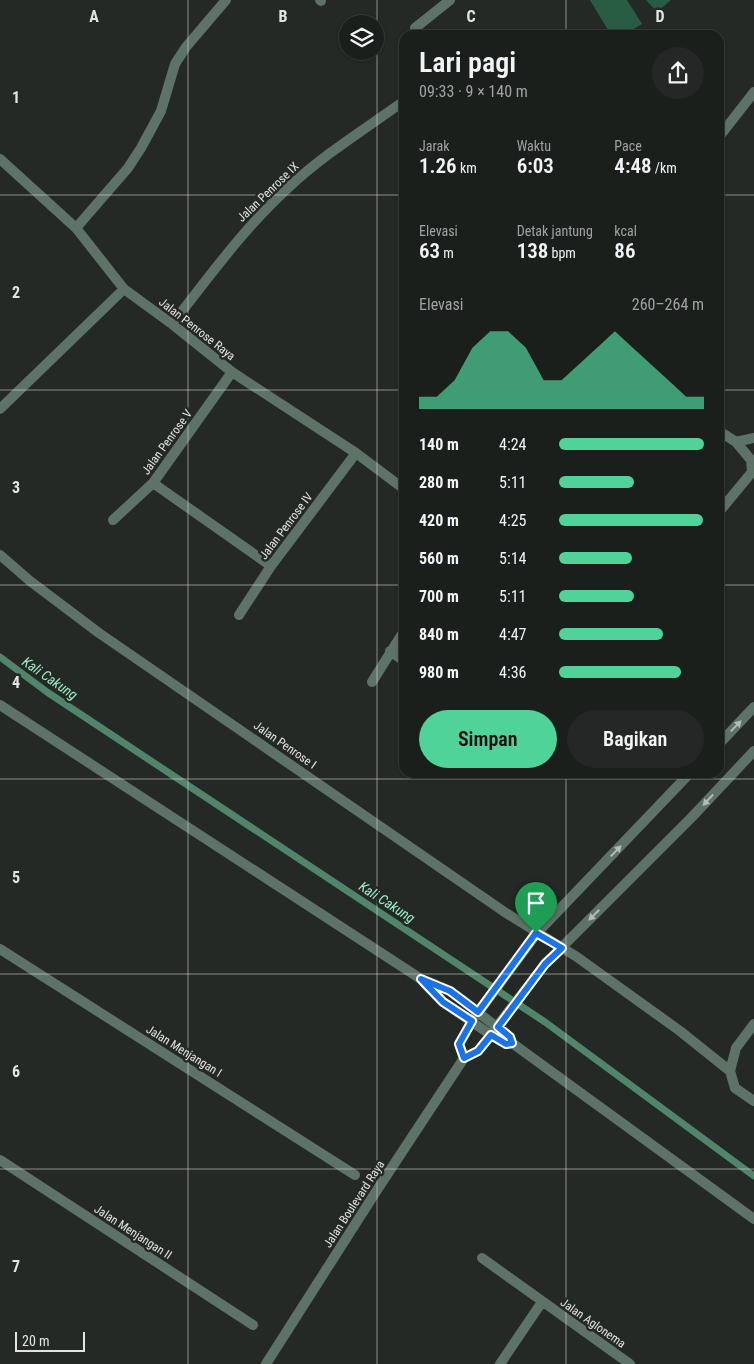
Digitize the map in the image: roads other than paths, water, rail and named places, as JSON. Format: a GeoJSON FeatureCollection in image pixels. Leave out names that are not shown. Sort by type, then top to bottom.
{"type":"FeatureCollection","features":[{"type":"Feature","properties":{"kind":"street"},"geometry":{"type":"LineString","coordinates":[[76,228],[128,168],[161,111],[175,64],[186,47],[226,0]]}},
{"type":"Feature","properties":{"kind":"street"},"geometry":{"type":"LineString","coordinates":[[415,28],[450,0]]}},
{"type":"Feature","properties":{"kind":"street"},"geometry":{"type":"LineString","coordinates":[[724,131],[754,92]]}},
{"type":"Feature","properties":{"kind":"street","name":"Jalan Penrose IX"},"geometry":{"type":"LineString","coordinates":[[172,324],[251,224],[289,187],[325,158],[399,105]]}},
{"type":"Feature","properties":{"kind":"street","name":"Jalan Penrose Raya"},"geometry":{"type":"LineString","coordinates":[[0,159],[76,228],[124,289],[232,372],[356,453],[399,485]]}},
{"type":"Feature","properties":{"kind":"street"},"geometry":{"type":"LineString","coordinates":[[0,409],[124,289]]}},
{"type":"Feature","properties":{"kind":"street","name":"Jalan Penrose V"},"geometry":{"type":"LineString","coordinates":[[113,520],[154,483],[232,372]]}},
{"type":"Feature","properties":{"kind":"street"},"geometry":{"type":"LineString","coordinates":[[724,434],[736,442],[753,460],[752,472],[724,506]]}},
{"type":"Feature","properties":{"kind":"street"},"geometry":{"type":"LineString","coordinates":[[736,442],[754,438]]}},
{"type":"Feature","properties":{"kind":"street","name":"Jalan Penrose IV"},"geometry":{"type":"LineString","coordinates":[[239,615],[271,566],[356,453]]}},
{"type":"Feature","properties":{"kind":"street"},"geometry":{"type":"LineString","coordinates":[[154,483],[271,566]]}},
{"type":"Feature","properties":{"kind":"street","name":"Jalan Penrose I"},"geometry":{"type":"LineString","coordinates":[[0,555],[30,581],[99,633],[536,933],[577,957],[672,1025],[730,1071]]}},
{"type":"Feature","properties":{"kind":"street"},"geometry":{"type":"LineString","coordinates":[[372,682],[399,638]]}},
{"type":"Feature","properties":{"kind":"street"},"geometry":{"type":"LineString","coordinates":[[390,651],[399,657]]}},
{"type":"Feature","properties":{"kind":"street"},"geometry":{"type":"LineString","coordinates":[[0,705],[421,979],[450,991],[510,1037],[512,1043],[754,1219]]}},
{"type":"Feature","properties":{"kind":"street"},"geometry":{"type":"LineString","coordinates":[[724,739],[754,707]]}},
{"type":"Feature","properties":{"kind":"street"},"geometry":{"type":"LineString","coordinates":[[685,778],[536,933],[472,1021],[459,1044],[464,1058],[478,1051],[545,964],[754,752]]}},
{"type":"Feature","properties":{"kind":"street","name":"Jalan Menjangan I"},"geometry":{"type":"LineString","coordinates":[[0,949],[355,1175]]}},
{"type":"Feature","properties":{"kind":"street"},"geometry":{"type":"LineString","coordinates":[[421,979],[443,1002],[506,1044],[512,1043]]}},
{"type":"Feature","properties":{"kind":"street"},"geometry":{"type":"LineString","coordinates":[[754,1024],[736,1048],[730,1071],[735,1088],[754,1101]]}},
{"type":"Feature","properties":{"kind":"street","name":"Jalan Boulevard Raya"},"geometry":{"type":"LineString","coordinates":[[266,1364],[464,1058]]}},
{"type":"Feature","properties":{"kind":"street","name":"Jalan Menjangan II"},"geometry":{"type":"LineString","coordinates":[[0,1160],[253,1325]]}},
{"type":"Feature","properties":{"kind":"street","name":"Jalan Aglonema"},"geometry":{"type":"LineString","coordinates":[[482,1258],[630,1364]]}},
{"type":"Feature","properties":{"kind":"street"},"geometry":{"type":"LineString","coordinates":[[500,1364],[542,1302]]}},
{"type":"Feature","properties":{"kind":"waterway","name":"Kali Cakung"},"geometry":{"type":"LineString","coordinates":[[0,657],[47,692],[545,1022],[754,1176]]}}]}
